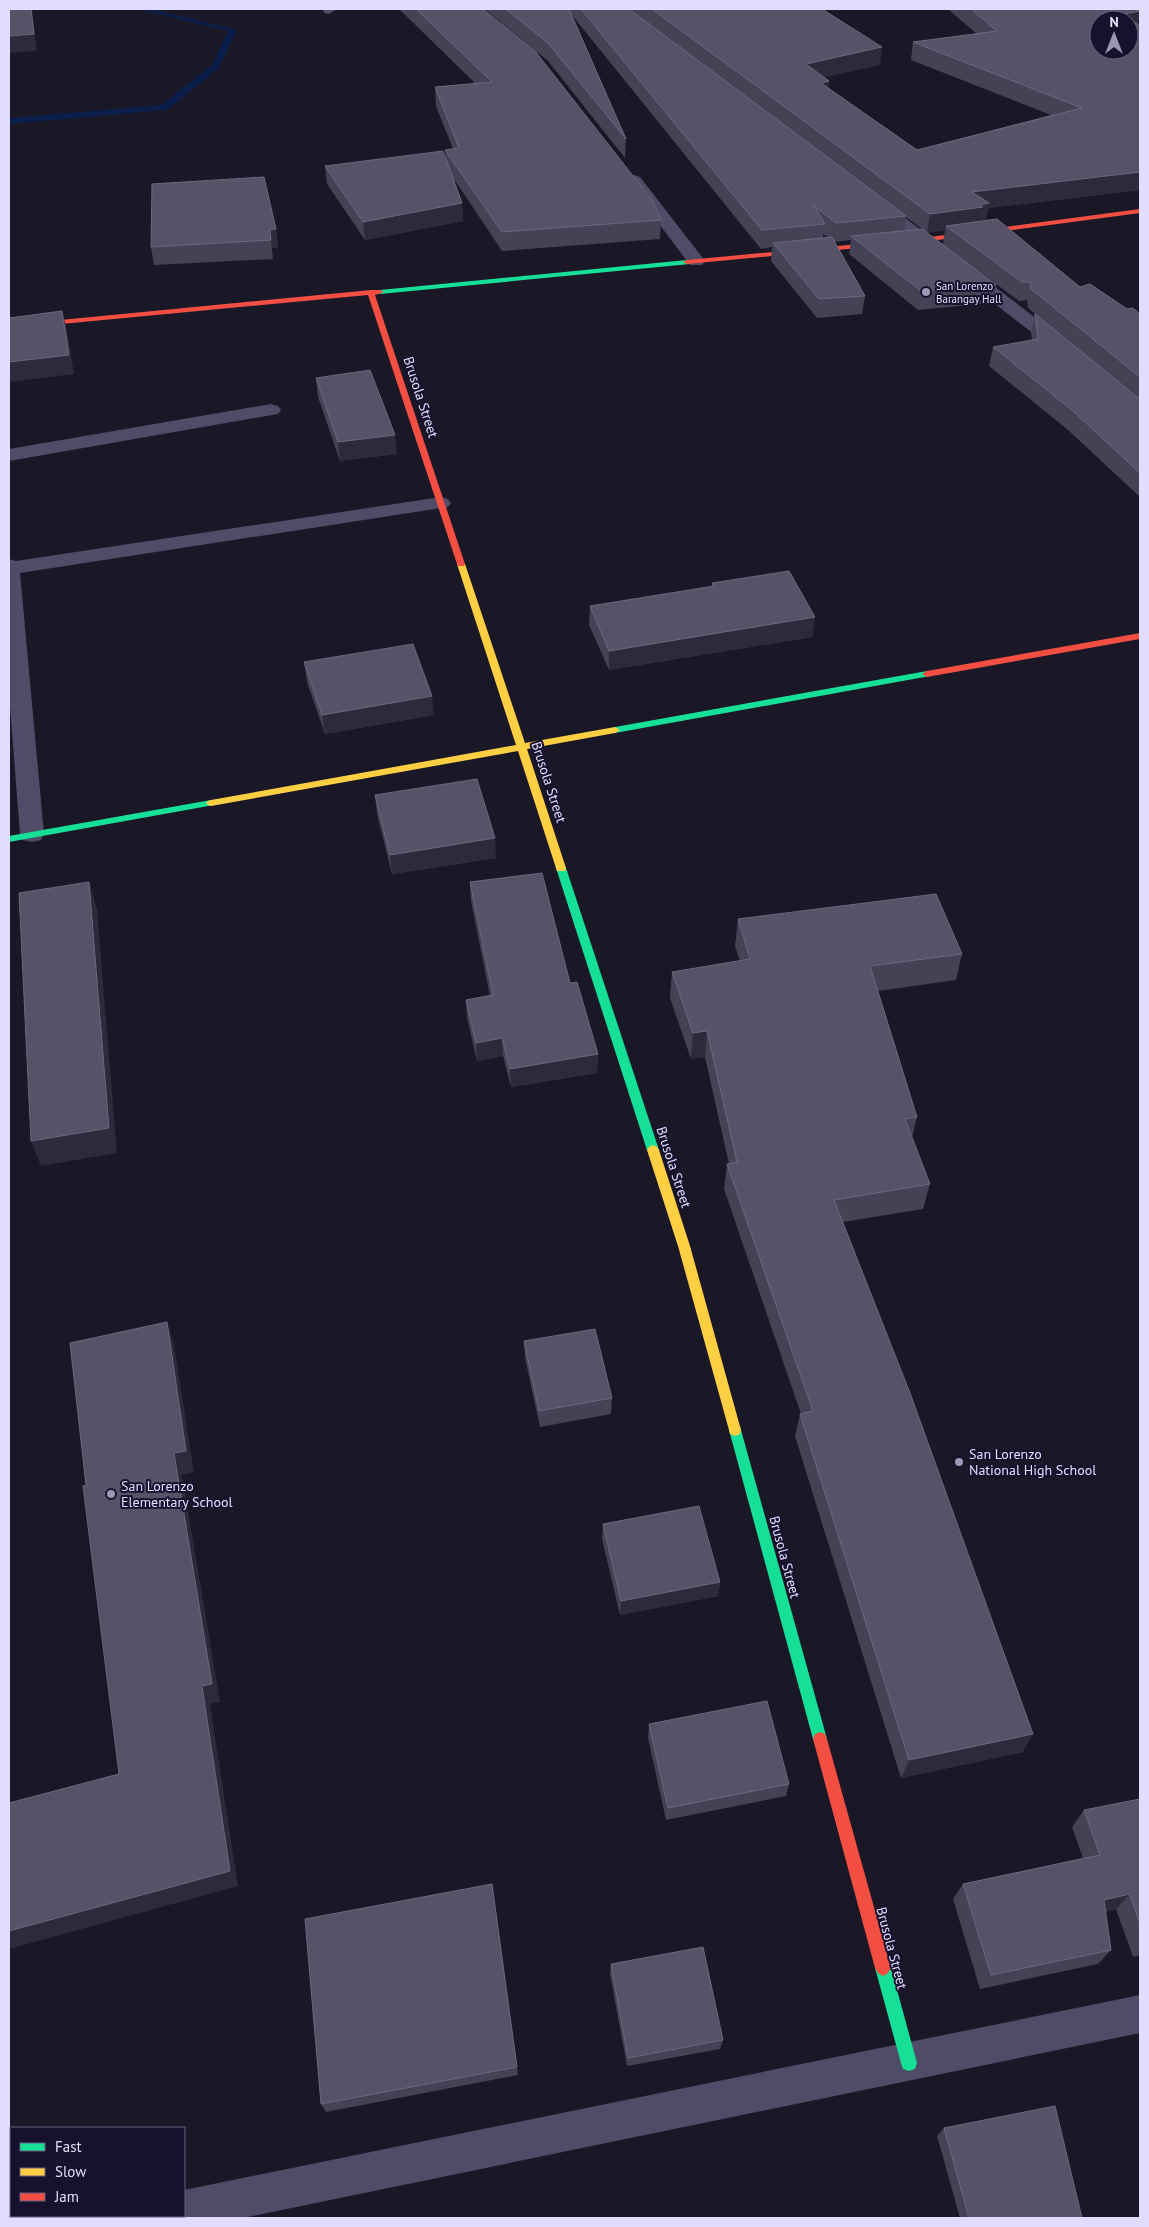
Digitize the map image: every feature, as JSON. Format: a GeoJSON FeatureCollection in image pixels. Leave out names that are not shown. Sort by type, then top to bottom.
{"type":"FeatureCollection","features":[{"type":"Feature","properties":{"kind":"street"},"geometry":{"type":"LineString","coordinates":[[624,166],[696,261]]}},
{"type":"Feature","properties":{"kind":"street"},"geometry":{"type":"LineString","coordinates":[[860,192],[1073,356]]}},
{"type":"Feature","properties":{"kind":"street"},"geometry":{"type":"LineString","coordinates":[[9,327],[924,240],[1140,212]]}},
{"type":"Feature","properties":{"kind":"street","name":"Brusola Street"},"geometry":{"type":"LineString","coordinates":[[371,292],[522,747],[684,1246],[909,2064]]}},
{"type":"Feature","properties":{"kind":"street"},"geometry":{"type":"LineString","coordinates":[[9,455],[270,410]]}},
{"type":"Feature","properties":{"kind":"street"},"geometry":{"type":"LineString","coordinates":[[32,834],[9,566],[441,503]]}},
{"type":"Feature","properties":{"kind":"street"},"geometry":{"type":"LineString","coordinates":[[9,839],[1140,636]]}},
{"type":"Feature","properties":{"kind":"street"},"geometry":{"type":"LineString","coordinates":[[185,2210],[909,2064],[1140,2014]]}},
{"type":"Feature","properties":{"kind":"building"},"geometry":{"type":"Polygon","coordinates":[[[9,9],[31,9],[34,34],[9,36],[9,9]]]}},
{"type":"Feature","properties":{"kind":"building"},"geometry":{"type":"Polygon","coordinates":[[[416,9],[483,9],[535,51],[652,200],[661,220],[502,232],[445,150],[459,148],[435,87],[492,82],[416,9]]]}},
{"type":"Feature","properties":{"kind":"building"},"geometry":{"type":"Polygon","coordinates":[[[506,9],[569,9],[626,139],[548,43],[506,9]]]}},
{"type":"Feature","properties":{"kind":"building"},"geometry":{"type":"Polygon","coordinates":[[[581,9],[629,9],[906,216],[836,223],[814,206],[825,224],[762,230],[581,9]]]}},
{"type":"Feature","properties":{"kind":"building"},"geometry":{"type":"Polygon","coordinates":[[[652,9],[822,9],[882,47],[806,64],[829,81],[821,83],[917,150],[1082,108],[913,42],[997,31],[971,9],[1140,9],[1139,11],[1089,10],[1089,60],[1139,60],[1140,26],[1140,172],[972,192],[989,203],[980,205],[983,207],[930,214],[652,9]]]}},
{"type":"Feature","properties":{"kind":"building"},"geometry":{"type":"Polygon","coordinates":[[[443,151],[462,203],[363,222],[325,166],[443,151]]]}},
{"type":"Feature","properties":{"kind":"building"},"geometry":{"type":"Polygon","coordinates":[[[264,177],[276,229],[270,230],[271,240],[151,247],[152,184],[264,177]]]}},
{"type":"Feature","properties":{"kind":"building"},"geometry":{"type":"Polygon","coordinates":[[[997,219],[1080,287],[1090,284],[1127,309],[1133,308],[1140,314],[1140,377],[1031,289],[1030,282],[1022,282],[946,226],[997,219]]]}},
{"type":"Feature","properties":{"kind":"building"},"geometry":{"type":"Polygon","coordinates":[[[922,229],[996,285],[921,291],[851,236],[922,229]]]}},
{"type":"Feature","properties":{"kind":"building"},"geometry":{"type":"Polygon","coordinates":[[[832,237],[865,296],[819,299],[773,243],[832,237]]]}},
{"type":"Feature","properties":{"kind":"building"},"geometry":{"type":"Polygon","coordinates":[[[62,311],[69,355],[9,362],[9,318],[62,311]]]}},
{"type":"Feature","properties":{"kind":"building"},"geometry":{"type":"Polygon","coordinates":[[[1035,314],[1140,398],[1140,473],[1073,411],[993,347],[1038,339],[1035,314]]]}},
{"type":"Feature","properties":{"kind":"building"},"geometry":{"type":"Polygon","coordinates":[[[370,370],[395,435],[338,442],[316,378],[370,370]]]}},
{"type":"Feature","properties":{"kind":"building"},"geometry":{"type":"Polygon","coordinates":[[[789,571],[815,617],[609,651],[590,606],[714,586],[712,583],[789,571]]]}},
{"type":"Feature","properties":{"kind":"building"},"geometry":{"type":"Polygon","coordinates":[[[413,644],[432,696],[322,715],[304,662],[413,644]]]}},
{"type":"Feature","properties":{"kind":"building"},"geometry":{"type":"Polygon","coordinates":[[[477,779],[495,838],[390,855],[375,795],[477,779]]]}},
{"type":"Feature","properties":{"kind":"building"},"geometry":{"type":"Polygon","coordinates":[[[542,873],[570,983],[577,982],[598,1054],[510,1069],[502,1038],[476,1043],[466,1000],[493,995],[470,882],[542,873]]]}},
{"type":"Feature","properties":{"kind":"building"},"geometry":{"type":"Polygon","coordinates":[[[89,882],[109,1128],[31,1141],[19,893],[89,882]]]}},
{"type":"Feature","properties":{"kind":"building"},"geometry":{"type":"Polygon","coordinates":[[[936,894],[962,954],[870,966],[917,1117],[905,1119],[930,1184],[834,1200],[910,1393],[1033,1734],[909,1760],[800,1414],[813,1411],[727,1164],[737,1162],[707,1031],[693,1033],[672,972],[750,959],[738,919],[936,894]]]}},
{"type":"Feature","properties":{"kind":"building"},"geometry":{"type":"Polygon","coordinates":[[[167,1322],[186,1451],[174,1453],[212,1684],[202,1686],[230,1871],[9,1931],[9,1803],[119,1774],[83,1486],[86,1485],[70,1343],[167,1322]]]}},
{"type":"Feature","properties":{"kind":"building"},"geometry":{"type":"Polygon","coordinates":[[[595,1329],[612,1398],[539,1411],[524,1341],[595,1329]]]}},
{"type":"Feature","properties":{"kind":"building"},"geometry":{"type":"Polygon","coordinates":[[[699,1506],[720,1582],[621,1601],[603,1524],[699,1506]]]}},
{"type":"Feature","properties":{"kind":"building"},"geometry":{"type":"Polygon","coordinates":[[[767,1701],[789,1784],[668,1808],[649,1724],[767,1701]]]}},
{"type":"Feature","properties":{"kind":"building"},"geometry":{"type":"Polygon","coordinates":[[[1140,1799],[1140,1924],[1130,1894],[1104,1900],[1111,1950],[991,1975],[963,1884],[1100,1855],[1084,1810],[1140,1799]]]}},
{"type":"Feature","properties":{"kind":"building"},"geometry":{"type":"Polygon","coordinates":[[[492,1884],[517,2067],[321,2104],[305,1919],[492,1884]]]}},
{"type":"Feature","properties":{"kind":"building"},"geometry":{"type":"Polygon","coordinates":[[[703,1947],[723,2040],[628,2058],[611,1964],[703,1947]]]}},
{"type":"Feature","properties":{"kind":"building"},"geometry":{"type":"Polygon","coordinates":[[[1055,2106],[1082,2218],[969,2218],[944,2128],[1055,2106]]]}},
{"type":"Feature","properties":{"kind":"waterway"},"geometry":{"type":"LineString","coordinates":[[9,121],[164,108],[216,66],[233,30],[142,9]]}},
{"type":"Feature","properties":{"kind":"traffic: fast"},"geometry":{"type":"LineString","coordinates":[[380,292],[687,262]]}},
{"type":"Feature","properties":{"kind":"traffic: fast"},"geometry":{"type":"LineString","coordinates":[[615,730],[927,674]]}},
{"type":"Feature","properties":{"kind":"traffic: fast"},"geometry":{"type":"LineString","coordinates":[[9,839],[211,803]]}},
{"type":"Feature","properties":{"kind":"traffic: fast"},"geometry":{"type":"LineString","coordinates":[[561,868],[653,1150]]}},
{"type":"Feature","properties":{"kind":"traffic: fast"},"geometry":{"type":"LineString","coordinates":[[735,1430],[820,1739]]}},
{"type":"Feature","properties":{"kind":"traffic: fast"},"geometry":{"type":"LineString","coordinates":[[883,1968],[909,2063]]}},
{"type":"Feature","properties":{"kind":"traffic: slow"},"geometry":{"type":"LineString","coordinates":[[461,564],[561,868]]}},
{"type":"Feature","properties":{"kind":"traffic: slow"},"geometry":{"type":"LineString","coordinates":[[211,803],[615,730]]}},
{"type":"Feature","properties":{"kind":"traffic: slow"},"geometry":{"type":"LineString","coordinates":[[653,1150],[684,1246],[735,1430]]}},
{"type":"Feature","properties":{"kind":"traffic: jam"},"geometry":{"type":"LineString","coordinates":[[687,262],[923,240],[1140,211]]}},
{"type":"Feature","properties":{"kind":"traffic: jam"},"geometry":{"type":"LineString","coordinates":[[371,292],[461,564]]}},
{"type":"Feature","properties":{"kind":"traffic: jam"},"geometry":{"type":"LineString","coordinates":[[9,327],[380,292]]}},
{"type":"Feature","properties":{"kind":"traffic: jam"},"geometry":{"type":"LineString","coordinates":[[927,674],[1140,636]]}},
{"type":"Feature","properties":{"kind":"traffic: jam"},"geometry":{"type":"LineString","coordinates":[[820,1739],[883,1968]]}},
{"type":"Feature","properties":{"kind":"place","name":"San Lorenzo Barangay Hall"},"geometry":{"type":"Point","coordinates":[926,292]}},
{"type":"Feature","properties":{"kind":"place","name":"San Lorenzo National High School"},"geometry":{"type":"Point","coordinates":[959,1462]}},
{"type":"Feature","properties":{"kind":"place","name":"San Lorenzo Elementary School"},"geometry":{"type":"Point","coordinates":[111,1494]}}]}
